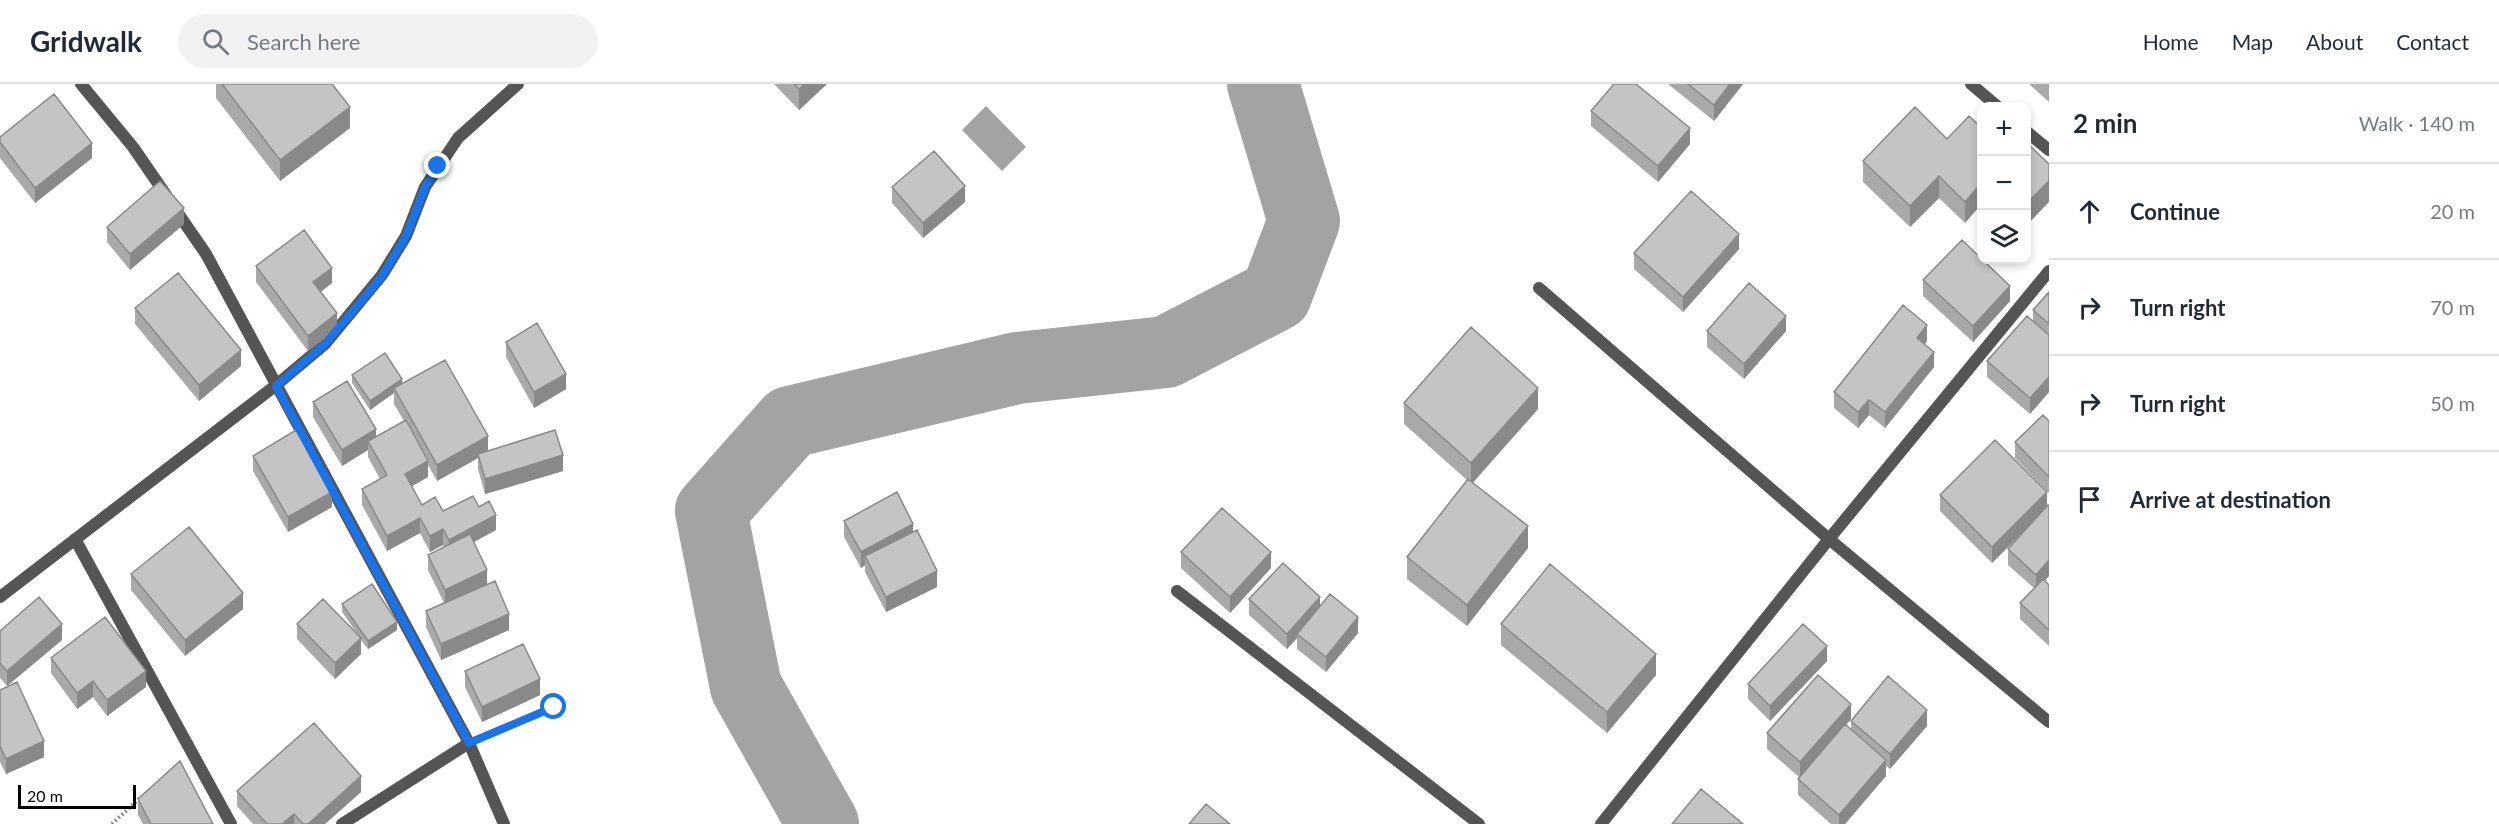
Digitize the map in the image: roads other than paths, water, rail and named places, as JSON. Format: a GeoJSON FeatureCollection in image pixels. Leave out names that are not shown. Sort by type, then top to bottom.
{"type":"FeatureCollection","features":[{"type":"Feature","properties":{"kind":"street"},"geometry":{"type":"LineString","coordinates":[[81,84],[133,147],[206,254],[469,743],[504,824]]}},
{"type":"Feature","properties":{"kind":"street"},"geometry":{"type":"LineString","coordinates":[[0,597],[276,386],[325,344],[382,276],[406,236],[425,187],[438,166],[459,138],[519,84]]}},
{"type":"Feature","properties":{"kind":"street"},"geometry":{"type":"LineString","coordinates":[[1971,84],[1993,102]]}},
{"type":"Feature","properties":{"kind":"street"},"geometry":{"type":"LineString","coordinates":[[2031,135],[2049,150]]}},
{"type":"Feature","properties":{"kind":"street"},"geometry":{"type":"LineString","coordinates":[[1601,824],[1829,539],[2049,271]]}},
{"type":"Feature","properties":{"kind":"street"},"geometry":{"type":"LineString","coordinates":[[1539,288],[1829,539],[2049,722]]}},
{"type":"Feature","properties":{"kind":"street"},"geometry":{"type":"LineString","coordinates":[[75,539],[231,824]]}},
{"type":"Feature","properties":{"kind":"street"},"geometry":{"type":"LineString","coordinates":[[1177,591],[1479,824]]}},
{"type":"Feature","properties":{"kind":"street"},"geometry":{"type":"LineString","coordinates":[[342,824],[469,743]]}},
{"type":"Feature","properties":{"kind":"waterway"},"geometry":{"type":"LineString","coordinates":[[823,824],[746,687],[711,511],[790,422],[1017,368],[1166,352],[1276,295],[1304,221],[1263,84]]}}]}
